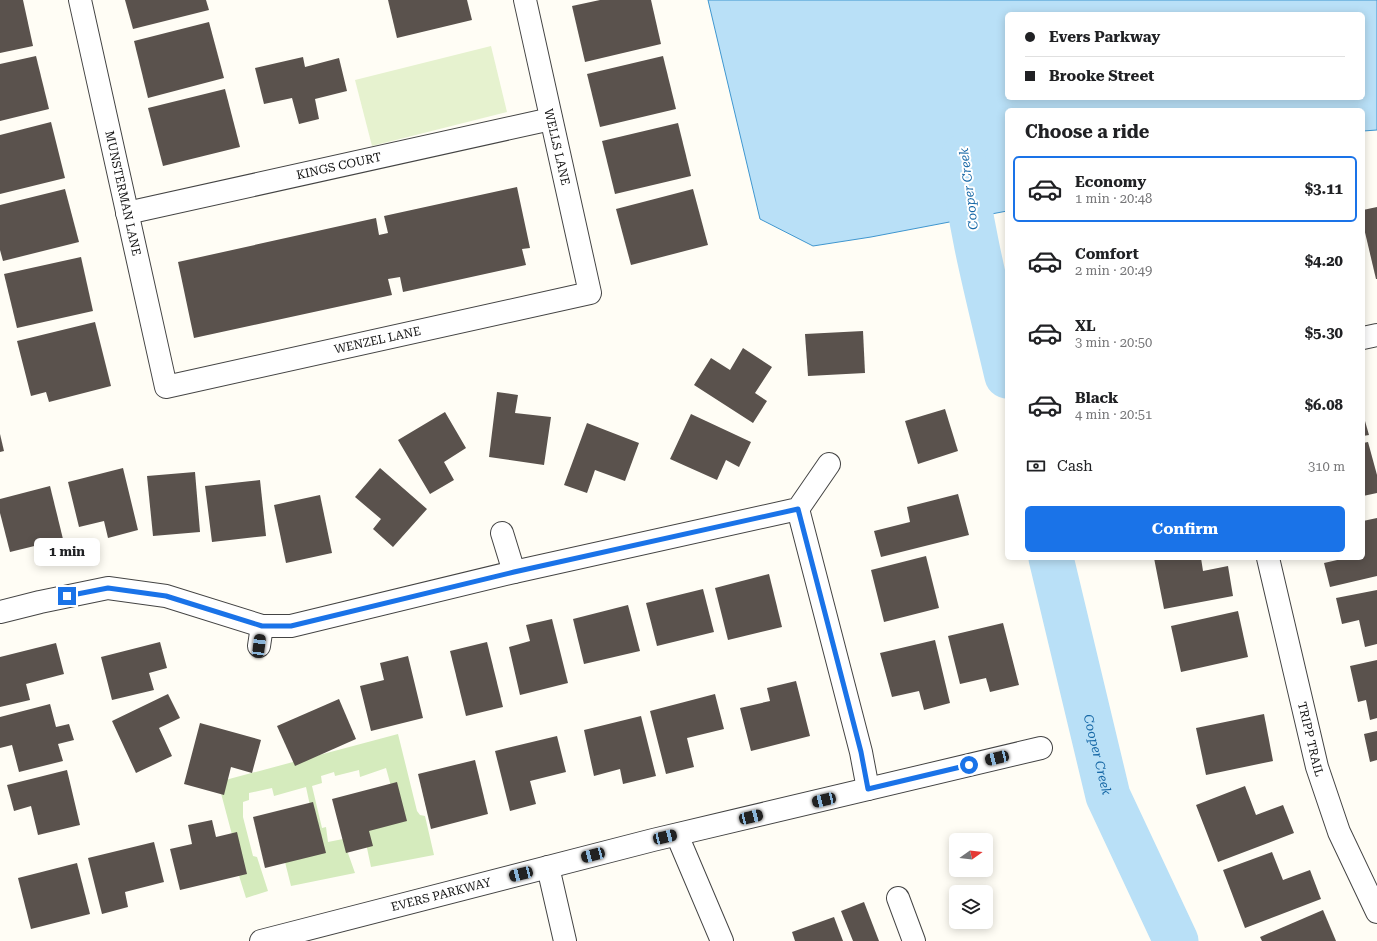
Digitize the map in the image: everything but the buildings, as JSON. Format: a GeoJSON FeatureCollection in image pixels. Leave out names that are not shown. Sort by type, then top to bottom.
{"type":"FeatureCollection","features":[{"type":"Feature","properties":{"kind":"street","name":"MUNSTERMAN LANE"},"geometry":{"type":"LineString","coordinates":[[80,0],[166,387]]}},
{"type":"Feature","properties":{"kind":"street","name":"WELLS LANE"},"geometry":{"type":"LineString","coordinates":[[525,0],[590,293]]}},
{"type":"Feature","properties":{"kind":"street","name":"KINGS COURT"},"geometry":{"type":"LineString","coordinates":[[127,213],[551,120]]}},
{"type":"Feature","properties":{"kind":"street","name":"WENZEL LANE"},"geometry":{"type":"LineString","coordinates":[[166,387],[590,293]]}},
{"type":"Feature","properties":{"kind":"street"},"geometry":{"type":"LineString","coordinates":[[1365,338],[1377,335]]}},
{"type":"Feature","properties":{"kind":"street"},"geometry":{"type":"LineString","coordinates":[[0,612],[108,588],[166,596],[260,636],[291,626],[514,572],[798,509],[829,464]]}},
{"type":"Feature","properties":{"kind":"street"},"geometry":{"type":"LineString","coordinates":[[798,509],[861,752],[868,789]]}},
{"type":"Feature","properties":{"kind":"street"},"geometry":{"type":"LineString","coordinates":[[502,533],[514,572]]}},
{"type":"Feature","properties":{"kind":"street","name":"TRIPP TRAIL"},"geometry":{"type":"LineString","coordinates":[[1268,560],[1317,767],[1339,832],[1377,912]]}},
{"type":"Feature","properties":{"kind":"street","name":"EVERS PARKWAY"},"geometry":{"type":"LineString","coordinates":[[261,941],[677,835],[1041,748]]}},
{"type":"Feature","properties":{"kind":"street"},"geometry":{"type":"LineString","coordinates":[[677,835],[722,941]]}},
{"type":"Feature","properties":{"kind":"street"},"geometry":{"type":"LineString","coordinates":[[548,867],[565,941]]}},
{"type":"Feature","properties":{"kind":"street"},"geometry":{"type":"LineString","coordinates":[[898,898],[914,941]]}},
{"type":"Feature","properties":{"kind":"green space"},"geometry":{"type":"Polygon","coordinates":[[[491,46],[507,112],[372,146],[355,80],[491,46]]]}},
{"type":"Feature","properties":{"kind":"green space"},"geometry":{"type":"Polygon","coordinates":[[[398,734],[417,811],[420,815],[425,816],[434,855],[371,867],[363,829],[397,808],[386,768],[360,777],[359,770],[335,776],[334,772],[321,776],[322,783],[312,786],[322,828],[326,827],[328,842],[343,839],[355,873],[291,886],[283,854],[315,829],[306,787],[274,796],[272,788],[249,793],[249,800],[243,802],[243,817],[253,856],[257,857],[268,891],[246,898],[235,863],[239,861],[218,782],[398,734]]]}},
{"type":"Feature","properties":{"kind":"water"},"geometry":{"type":"Polygon","coordinates":[[[708,0],[1377,0],[1377,130],[1365,131],[1365,108],[1005,108],[1005,211],[871,237],[813,246],[760,219],[708,0]]]}},
{"type":"Feature","properties":{"kind":"waterway","name":"Cooper Creek"},"geometry":{"type":"LineString","coordinates":[[963,157],[970,212],[987,294],[1005,368]]}},
{"type":"Feature","properties":{"kind":"waterway","name":"Cooper Creek"},"geometry":{"type":"LineString","coordinates":[[1051,560],[1108,796],[1176,941]]}},
{"type":"Feature","properties":{"kind":"route"},"geometry":{"type":"LineString","coordinates":[[67,596],[108,588],[166,596],[262,626],[291,626],[514,572],[774,513],[798,509],[861,752],[868,789],[969,765]]}}]}
